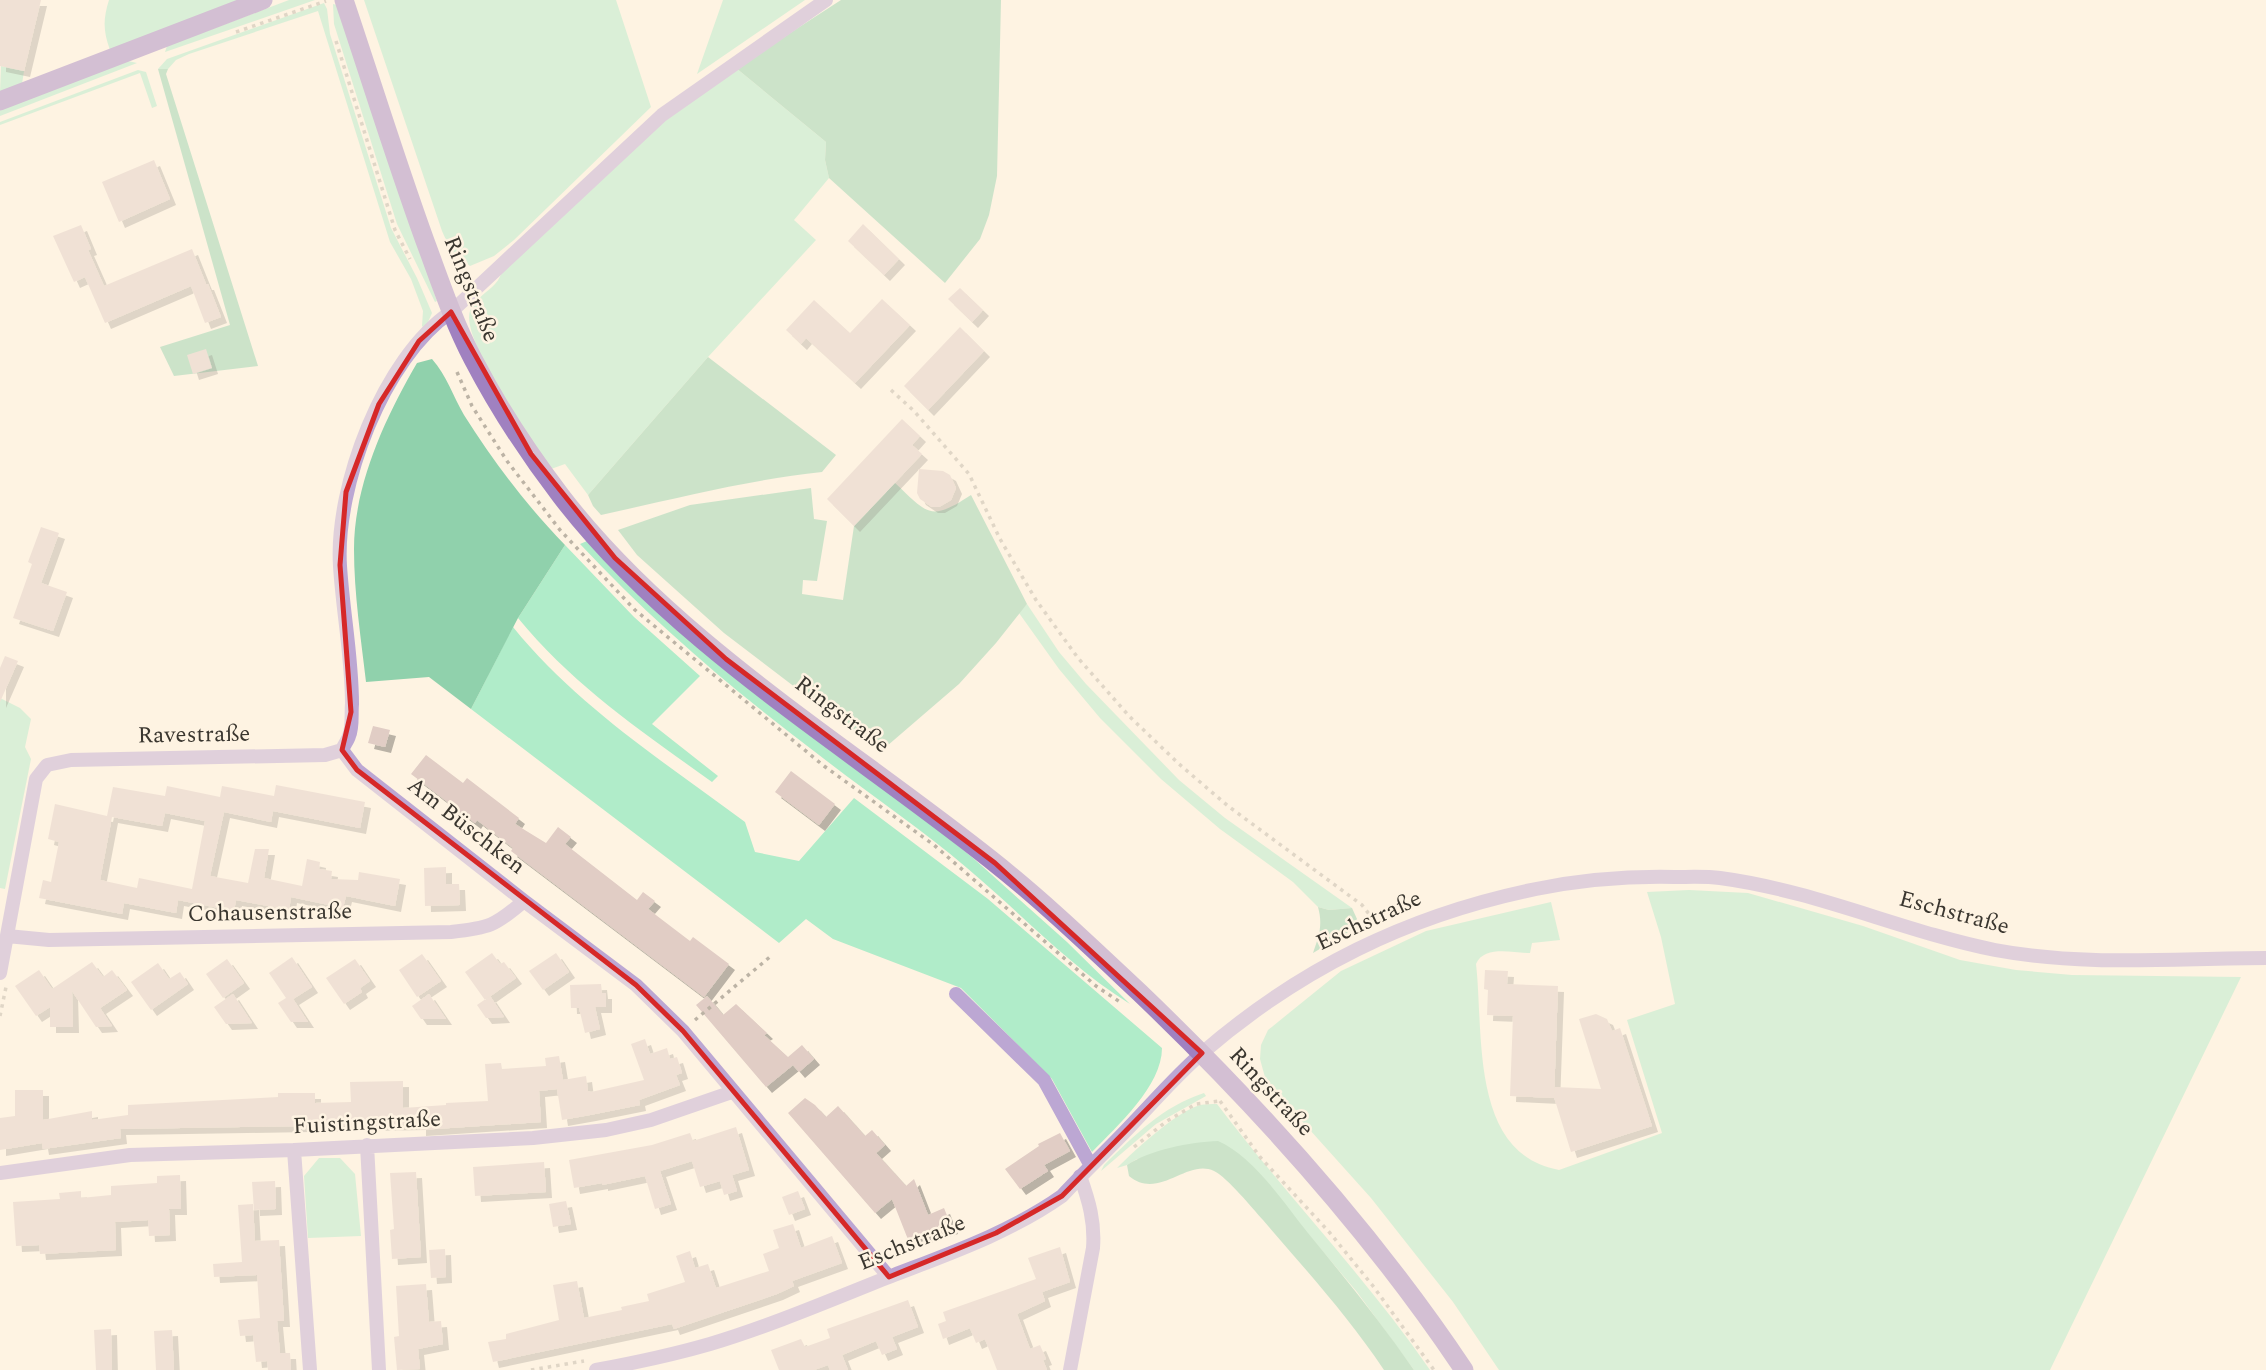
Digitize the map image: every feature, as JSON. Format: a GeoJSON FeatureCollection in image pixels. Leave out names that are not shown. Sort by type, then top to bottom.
{"type":"FeatureCollection","features":[{"type":"Feature","properties":{"kind":"main road"},"geometry":{"type":"LineString","coordinates":[[0,101],[262,0]]}},
{"type":"Feature","properties":{"kind":"main road","name":"Ringstraße"},"geometry":{"type":"LineString","coordinates":[[344,0],[451,313],[473,358],[531,454],[585,526],[660,602],[726,659],[995,863],[1105,960],[1202,1053],[1310,1170],[1385,1259],[1464,1370]]}},
{"type":"Feature","properties":{"kind":"street"},"geometry":{"type":"LineString","coordinates":[[342,750],[350,734],[352,698],[340,565],[341,526],[346,492],[359,451],[379,404],[398,369],[439,320],[451,313],[662,115],[826,0]]}},
{"type":"Feature","properties":{"kind":"street","name":"Ravestraße"},"geometry":{"type":"LineString","coordinates":[[7,936],[36,779],[47,765],[71,760],[325,755],[342,750]]}},
{"type":"Feature","properties":{"kind":"street","name":"Am Büschken"},"geometry":{"type":"LineString","coordinates":[[342,750],[358,770],[523,901],[636,985],[683,1031],[889,1277]]}},
{"type":"Feature","properties":{"kind":"street","name":"Eschstraße"},"geometry":{"type":"LineString","coordinates":[[591,1365],[645,1365],[711,1343],[889,1277],[996,1233],[1041,1211],[1062,1196],[1202,1053],[1249,1015],[1322,967],[1382,936],[1444,912],[1559,885],[1632,877],[1717,878],[1787,889],[1925,932],[1994,949],[2064,960],[2133,962],[2266,958]]}},
{"type":"Feature","properties":{"kind":"street","name":"Cohausenstraße"},"geometry":{"type":"LineString","coordinates":[[7,936],[49,940],[451,932],[484,929],[499,922],[523,901]]}},
{"type":"Feature","properties":{"kind":"street"},"geometry":{"type":"LineString","coordinates":[[3,977],[7,936]]}},
{"type":"Feature","properties":{"kind":"street"},"geometry":{"type":"LineString","coordinates":[[956,994],[1044,1080],[1086,1171],[1095,1228],[1070,1370]]}},
{"type":"Feature","properties":{"kind":"street","name":"Fuistingstraße"},"geometry":{"type":"LineString","coordinates":[[0,1173],[130,1154],[294,1150],[533,1138],[606,1130],[651,1120],[732,1092]]}},
{"type":"Feature","properties":{"kind":"street"},"geometry":{"type":"LineString","coordinates":[[367,1145],[379,1370]]}},
{"type":"Feature","properties":{"kind":"street"},"geometry":{"type":"LineString","coordinates":[[294,1150],[310,1370]]}},
{"type":"Feature","properties":{"kind":"path"},"geometry":{"type":"LineString","coordinates":[[891,390],[930,428],[969,474],[1000,539],[1036,600],[1078,658],[1129,716],[1228,806],[1362,905],[1375,918],[1382,936]]}},
{"type":"Feature","properties":{"kind":"path"},"geometry":{"type":"LineString","coordinates":[[683,1031],[771,956]]}},
{"type":"Feature","properties":{"kind":"path"},"geometry":{"type":"LineString","coordinates":[[0,1016],[3,977]]}},
{"type":"Feature","properties":{"kind":"path"},"geometry":{"type":"LineString","coordinates":[[1134,1148],[1167,1121],[1196,1104],[1220,1101]]}},
{"type":"Feature","properties":{"kind":"path"},"geometry":{"type":"LineString","coordinates":[[531,1370],[591,1365]]}},
{"type":"Feature","properties":{"kind":"highlighted area"},"geometry":{"type":"Polygon","coordinates":[[[451,312],[531,454],[615,558],[726,659],[995,863],[1202,1053],[1062,1196],[996,1233],[889,1277],[683,1031],[636,985],[357,770],[342,750],[351,712],[340,565],[346,492],[379,404],[419,341],[451,312]]]}},
{"type":"Feature","properties":{"kind":"green space"},"geometry":{"type":"Polygon","coordinates":[[[109,0],[238,0],[110,50],[105,25],[109,0]]]}},
{"type":"Feature","properties":{"kind":"green space"},"geometry":{"type":"Polygon","coordinates":[[[289,0],[315,0],[165,52],[167,46],[289,0]]]}},
{"type":"Feature","properties":{"kind":"green space"},"geometry":{"type":"Polygon","coordinates":[[[364,0],[616,0],[651,107],[514,240],[494,256],[470,266],[451,251],[442,231],[364,0]]]}},
{"type":"Feature","properties":{"kind":"green space"},"geometry":{"type":"Polygon","coordinates":[[[723,0],[805,0],[697,74],[723,0]]]}},
{"type":"Feature","properties":{"kind":"green space"},"geometry":{"type":"Polygon","coordinates":[[[841,0],[1001,0],[997,176],[989,215],[980,239],[945,283],[829,178],[825,160],[826,142],[736,68],[841,0]]]}},
{"type":"Feature","properties":{"kind":"green space"},"geometry":{"type":"Polygon","coordinates":[[[324,3],[330,34],[391,228],[432,313],[425,329],[422,326],[423,311],[411,279],[390,242],[318,11],[189,54],[176,60],[168,69],[158,69],[167,59],[324,3]]]}},
{"type":"Feature","properties":{"kind":"green space"},"geometry":{"type":"Polygon","coordinates":[[[333,4],[337,5],[437,301],[435,302],[397,224],[334,24],[333,4]]]}},
{"type":"Feature","properties":{"kind":"green space"},"geometry":{"type":"Polygon","coordinates":[[[128,61],[137,63],[0,116],[0,110],[128,61]]]}},
{"type":"Feature","properties":{"kind":"green space"},"geometry":{"type":"Polygon","coordinates":[[[1,66],[24,71],[22,84],[0,92],[1,66]]]}},
{"type":"Feature","properties":{"kind":"green space"},"geometry":{"type":"Polygon","coordinates":[[[736,68],[826,142],[825,160],[829,178],[794,220],[816,240],[708,357],[588,495],[565,464],[551,469],[515,415],[476,344],[470,325],[470,311],[500,277],[503,269],[659,124],[736,68]]]}},
{"type":"Feature","properties":{"kind":"green space"},"geometry":{"type":"Polygon","coordinates":[[[158,69],[168,69],[166,74],[258,366],[174,376],[160,347],[230,325],[158,69]]]}},
{"type":"Feature","properties":{"kind":"green space"},"geometry":{"type":"Polygon","coordinates":[[[138,70],[146,72],[157,106],[152,108],[140,73],[0,125],[0,122],[138,70]]]}},
{"type":"Feature","properties":{"kind":"green space"},"geometry":{"type":"Polygon","coordinates":[[[708,357],[836,455],[822,472],[738,485],[601,515],[588,495],[708,357]]]}},
{"type":"Feature","properties":{"kind":"green space"},"geometry":{"type":"Polygon","coordinates":[[[432,359],[446,379],[464,415],[499,466],[537,515],[565,545],[518,618],[471,709],[429,677],[366,682],[358,616],[355,525],[365,477],[383,429],[417,363],[432,359]]]}},
{"type":"Feature","properties":{"kind":"green space"},"geometry":{"type":"Polygon","coordinates":[[[895,483],[915,502],[930,511],[946,509],[971,495],[1027,604],[959,684],[880,752],[724,633],[637,555],[618,530],[690,505],[811,488],[814,519],[827,521],[817,581],[803,580],[802,594],[843,600],[854,526],[895,483]]]}},
{"type":"Feature","properties":{"kind":"green space"},"geometry":{"type":"Polygon","coordinates":[[[587,541],[973,858],[1067,942],[1130,1004],[1066,956],[949,853],[725,681],[665,628],[580,544],[587,541]]]}},
{"type":"Feature","properties":{"kind":"green space"},"geometry":{"type":"Polygon","coordinates":[[[565,545],[634,617],[700,676],[652,724],[718,776],[712,782],[634,726],[585,686],[518,618],[565,545]]]}},
{"type":"Feature","properties":{"kind":"green space"},"geometry":{"type":"Polygon","coordinates":[[[1027,604],[1059,652],[1086,684],[1179,780],[1225,818],[1352,908],[1329,910],[1318,907],[1293,882],[1220,829],[1161,779],[1100,718],[1059,669],[1019,613],[1027,604]]]}},
{"type":"Feature","properties":{"kind":"green space"},"geometry":{"type":"Polygon","coordinates":[[[513,627],[538,656],[593,708],[745,822],[755,852],[799,861],[854,798],[988,899],[1162,1048],[1155,1077],[1136,1105],[1092,1152],[1052,1079],[961,988],[833,939],[806,919],[779,943],[471,709],[513,627]]]}},
{"type":"Feature","properties":{"kind":"green space"},"geometry":{"type":"Polygon","coordinates":[[[0,698],[20,708],[31,719],[25,747],[31,759],[5,889],[0,888],[0,698]]]}},
{"type":"Feature","properties":{"kind":"green space"},"geometry":{"type":"Polygon","coordinates":[[[1689,890],[1748,893],[1863,926],[1960,960],[2016,970],[2072,975],[2241,977],[2050,1370],[1499,1370],[1453,1302],[1371,1198],[1266,1081],[1260,1059],[1261,1045],[1268,1030],[1341,971],[1426,931],[1551,902],[1560,940],[1532,943],[1530,953],[1508,951],[1485,954],[1476,964],[1482,1055],[1495,1116],[1509,1141],[1530,1159],[1559,1170],[1662,1133],[1627,1020],[1675,1004],[1661,937],[1647,892],[1689,890]]]}},
{"type":"Feature","properties":{"kind":"green space"},"geometry":{"type":"Polygon","coordinates":[[[1318,907],[1329,910],[1352,908],[1357,919],[1350,931],[1313,953],[1320,930],[1318,907]]]}},
{"type":"Feature","properties":{"kind":"green space"},"geometry":{"type":"Polygon","coordinates":[[[1204,1093],[1206,1096],[1156,1124],[1101,1171],[1104,1165],[1150,1123],[1175,1106],[1204,1093]]]}},
{"type":"Feature","properties":{"kind":"green space"},"geometry":{"type":"Polygon","coordinates":[[[1217,1104],[1379,1302],[1430,1370],[1414,1370],[1357,1292],[1246,1160],[1137,1159],[1117,1168],[1179,1115],[1200,1105],[1217,1104]]]}},
{"type":"Feature","properties":{"kind":"green space"},"geometry":{"type":"Polygon","coordinates":[[[1218,1141],[1243,1157],[1267,1181],[1363,1300],[1414,1370],[1384,1370],[1326,1293],[1233,1186],[1220,1175],[1204,1169],[1194,1170],[1151,1184],[1129,1176],[1127,1165],[1147,1155],[1183,1145],[1218,1141]]]}},
{"type":"Feature","properties":{"kind":"green space"},"geometry":{"type":"Polygon","coordinates":[[[319,1158],[340,1158],[355,1174],[361,1236],[308,1238],[304,1176],[319,1158]]]}},
{"type":"Feature","properties":{"kind":"building"},"geometry":{"type":"Polygon","coordinates":[[[0,0],[41,0],[24,71],[0,66],[0,0]]]}},
{"type":"Feature","properties":{"kind":"building"},"geometry":{"type":"Polygon","coordinates":[[[154,160],[170,199],[119,222],[102,182],[154,160]]]}},
{"type":"Feature","properties":{"kind":"building"},"geometry":{"type":"Polygon","coordinates":[[[863,224],[899,259],[884,275],[848,241],[863,224]]]}},
{"type":"Feature","properties":{"kind":"building"},"geometry":{"type":"Polygon","coordinates":[[[81,225],[91,249],[88,250],[104,286],[192,249],[221,317],[205,323],[191,286],[105,323],[85,277],[74,282],[53,236],[81,225]]]}},
{"type":"Feature","properties":{"kind":"building"},"geometry":{"type":"Polygon","coordinates":[[[960,288],[983,310],[972,322],[948,299],[960,288]]]}},
{"type":"Feature","properties":{"kind":"building"},"geometry":{"type":"Polygon","coordinates":[[[882,299],[910,325],[855,383],[806,338],[801,344],[786,330],[814,300],[850,333],[882,299]]]}},
{"type":"Feature","properties":{"kind":"building"},"geometry":{"type":"Polygon","coordinates":[[[960,327],[984,351],[928,410],[904,386],[960,327]]]}},
{"type":"Feature","properties":{"kind":"building"},"geometry":{"type":"Polygon","coordinates":[[[206,349],[212,368],[193,374],[187,355],[206,349]]]}},
{"type":"Feature","properties":{"kind":"building"},"geometry":{"type":"Polygon","coordinates":[[[902,419],[920,436],[912,445],[922,454],[854,526],[827,499],[902,419]]]}},
{"type":"Feature","properties":{"kind":"building"},"geometry":{"type":"Polygon","coordinates":[[[919,469],[943,471],[950,475],[956,488],[951,500],[939,507],[932,507],[920,499],[917,493],[919,469]]]}},
{"type":"Feature","properties":{"kind":"building"},"geometry":{"type":"Polygon","coordinates":[[[41,527],[59,533],[41,583],[67,592],[53,631],[13,618],[32,564],[28,562],[41,527]]]}},
{"type":"Feature","properties":{"kind":"building"},"geometry":{"type":"Polygon","coordinates":[[[5,656],[18,661],[0,702],[0,668],[5,656]]]}},
{"type":"Feature","properties":{"kind":"building"},"geometry":{"type":"Polygon","coordinates":[[[373,726],[390,730],[385,747],[368,743],[373,726]]]}},
{"type":"Feature","properties":{"kind":"building"},"geometry":{"type":"Polygon","coordinates":[[[426,755],[463,783],[467,778],[519,818],[515,824],[546,843],[558,827],[571,837],[565,844],[637,900],[643,892],[655,901],[648,909],[690,941],[693,937],[729,964],[704,997],[511,851],[513,848],[477,820],[475,823],[411,774],[426,755]]]}},
{"type":"Feature","properties":{"kind":"building"},"geometry":{"type":"Polygon","coordinates":[[[791,771],[835,804],[819,825],[775,792],[791,771]]]}},
{"type":"Feature","properties":{"kind":"building"},"geometry":{"type":"Polygon","coordinates":[[[276,785],[365,802],[360,828],[273,811],[271,822],[224,812],[210,876],[248,883],[255,849],[269,849],[264,878],[302,886],[307,859],[320,862],[319,869],[332,871],[331,879],[358,880],[359,872],[400,879],[395,906],[346,896],[343,908],[291,897],[289,910],[236,900],[234,911],[178,900],[176,913],[124,903],[122,914],[39,898],[43,880],[51,882],[59,842],[48,839],[55,804],[107,816],[113,787],[165,796],[167,786],[220,797],[222,786],[274,796],[276,785]],[[165,813],[162,826],[112,817],[100,880],[137,888],[139,878],[192,889],[205,821],[165,813]]]}},
{"type":"Feature","properties":{"kind":"building"},"geometry":{"type":"Polygon","coordinates":[[[446,867],[446,884],[459,884],[460,905],[425,906],[424,868],[446,867]]]}},
{"type":"Feature","properties":{"kind":"building"},"geometry":{"type":"Polygon","coordinates":[[[492,953],[500,964],[504,962],[516,978],[485,1000],[465,972],[492,953]]]}},
{"type":"Feature","properties":{"kind":"building"},"geometry":{"type":"Polygon","coordinates":[[[556,953],[569,972],[543,990],[529,971],[556,953]]]}},
{"type":"Feature","properties":{"kind":"building"},"geometry":{"type":"Polygon","coordinates":[[[422,954],[441,981],[417,997],[399,970],[422,954]]]}},
{"type":"Feature","properties":{"kind":"building"},"geometry":{"type":"Polygon","coordinates":[[[292,957],[312,987],[293,999],[308,1022],[291,1022],[278,1003],[286,998],[269,973],[292,957]]]}},
{"type":"Feature","properties":{"kind":"building"},"geometry":{"type":"Polygon","coordinates":[[[227,959],[244,983],[223,998],[206,974],[227,959]]]}},
{"type":"Feature","properties":{"kind":"building"},"geometry":{"type":"Polygon","coordinates":[[[355,959],[370,981],[360,988],[362,992],[344,1004],[326,978],[355,959]]]}},
{"type":"Feature","properties":{"kind":"building"},"geometry":{"type":"Polygon","coordinates":[[[92,962],[103,977],[112,970],[127,990],[100,1008],[112,1026],[96,1027],[72,991],[73,1027],[50,1027],[50,1007],[36,1016],[15,986],[39,970],[52,989],[92,962]]]}},
{"type":"Feature","properties":{"kind":"building"},"geometry":{"type":"Polygon","coordinates":[[[158,963],[169,979],[180,972],[188,984],[151,1010],[131,982],[158,963]]]}},
{"type":"Feature","properties":{"kind":"building"},"geometry":{"type":"Polygon","coordinates":[[[1485,970],[1508,971],[1507,984],[1558,986],[1554,1098],[1510,1096],[1513,1016],[1487,1015],[1488,990],[1484,989],[1485,970]]]}},
{"type":"Feature","properties":{"kind":"building"},"geometry":{"type":"Polygon","coordinates":[[[601,984],[602,993],[606,993],[606,1007],[595,1007],[600,1029],[585,1033],[579,1008],[571,1008],[570,985],[601,984]]]}},
{"type":"Feature","properties":{"kind":"building"},"geometry":{"type":"Polygon","coordinates":[[[233,994],[252,1023],[226,1024],[214,1007],[233,994]]]}},
{"type":"Feature","properties":{"kind":"building"},"geometry":{"type":"Polygon","coordinates":[[[429,994],[446,1019],[421,1019],[412,1006],[429,994]]]}},
{"type":"Feature","properties":{"kind":"building"},"geometry":{"type":"Polygon","coordinates":[[[490,996],[504,1017],[486,1018],[477,1005],[490,996]]]}},
{"type":"Feature","properties":{"kind":"building"},"geometry":{"type":"Polygon","coordinates":[[[707,996],[723,1015],[736,1004],[788,1057],[802,1045],[814,1059],[799,1072],[793,1065],[766,1087],[696,1005],[707,996]]]}},
{"type":"Feature","properties":{"kind":"building"},"geometry":{"type":"Polygon","coordinates":[[[1596,1014],[1607,1019],[1612,1031],[1620,1028],[1652,1126],[1571,1152],[1554,1097],[1555,1087],[1601,1089],[1579,1019],[1596,1014]]]}},
{"type":"Feature","properties":{"kind":"building"},"geometry":{"type":"Polygon","coordinates":[[[645,1039],[650,1054],[667,1048],[670,1059],[677,1057],[682,1073],[676,1075],[680,1085],[639,1100],[640,1105],[562,1120],[557,1089],[539,1091],[541,1122],[420,1130],[420,1124],[120,1129],[121,1138],[43,1149],[42,1143],[0,1150],[0,1118],[15,1116],[15,1090],[43,1090],[43,1120],[92,1111],[92,1120],[128,1115],[128,1105],[278,1097],[278,1093],[315,1093],[315,1103],[351,1102],[350,1082],[403,1081],[403,1108],[446,1105],[488,1101],[485,1064],[501,1063],[502,1069],[546,1066],[545,1058],[559,1056],[563,1080],[586,1076],[588,1091],[591,1092],[644,1080],[631,1044],[645,1039]]]}},
{"type":"Feature","properties":{"kind":"building"},"geometry":{"type":"Polygon","coordinates":[[[805,1098],[826,1117],[838,1106],[865,1136],[872,1130],[885,1145],[876,1153],[906,1186],[914,1179],[928,1215],[944,1208],[952,1228],[909,1242],[892,1199],[875,1213],[788,1113],[805,1098]]]}},
{"type":"Feature","properties":{"kind":"building"},"geometry":{"type":"Polygon","coordinates":[[[736,1127],[749,1170],[732,1175],[737,1191],[724,1195],[720,1181],[700,1187],[692,1161],[660,1171],[671,1204],[655,1209],[645,1176],[574,1188],[569,1160],[652,1145],[690,1133],[693,1141],[736,1127]]]}},
{"type":"Feature","properties":{"kind":"building"},"geometry":{"type":"Polygon","coordinates":[[[1060,1133],[1070,1151],[1044,1165],[1048,1171],[1020,1189],[1005,1169],[1039,1146],[1038,1144],[1060,1133]]]}},
{"type":"Feature","properties":{"kind":"building"},"geometry":{"type":"Polygon","coordinates":[[[544,1162],[546,1192],[475,1196],[473,1167],[544,1162]]]}},
{"type":"Feature","properties":{"kind":"building"},"geometry":{"type":"Polygon","coordinates":[[[416,1172],[421,1257],[392,1259],[390,1230],[394,1229],[390,1173],[416,1172]]]}},
{"type":"Feature","properties":{"kind":"building"},"geometry":{"type":"Polygon","coordinates":[[[180,1175],[181,1209],[169,1209],[170,1235],[149,1236],[148,1220],[115,1222],[116,1250],[40,1254],[39,1245],[16,1246],[13,1202],[60,1199],[59,1193],[81,1191],[81,1198],[111,1195],[111,1186],[157,1183],[157,1176],[180,1175]]]}},
{"type":"Feature","properties":{"kind":"building"},"geometry":{"type":"Polygon","coordinates":[[[275,1181],[276,1209],[254,1210],[252,1182],[275,1181]]]}},
{"type":"Feature","properties":{"kind":"building"},"geometry":{"type":"Polygon","coordinates":[[[798,1191],[805,1209],[789,1215],[782,1197],[798,1191]]]}},
{"type":"Feature","properties":{"kind":"building"},"geometry":{"type":"Polygon","coordinates":[[[566,1201],[571,1224],[553,1227],[549,1204],[566,1201]]]}},
{"type":"Feature","properties":{"kind":"building"},"geometry":{"type":"Polygon","coordinates":[[[253,1204],[255,1241],[279,1240],[284,1321],[277,1321],[280,1353],[290,1353],[291,1370],[268,1370],[267,1361],[256,1362],[253,1335],[240,1336],[238,1320],[260,1318],[257,1275],[214,1277],[213,1264],[242,1262],[238,1205],[253,1204]]]}},
{"type":"Feature","properties":{"kind":"building"},"geometry":{"type":"Polygon","coordinates":[[[793,1224],[801,1248],[832,1236],[842,1263],[792,1281],[794,1286],[777,1294],[674,1329],[672,1324],[493,1362],[488,1342],[506,1339],[506,1334],[559,1320],[553,1285],[577,1281],[584,1318],[622,1310],[621,1307],[649,1301],[647,1294],[685,1282],[676,1256],[690,1251],[695,1268],[708,1264],[716,1288],[769,1271],[763,1254],[779,1248],[773,1230],[793,1224]]]}},
{"type":"Feature","properties":{"kind":"building"},"geometry":{"type":"Polygon","coordinates":[[[1060,1247],[1070,1282],[1042,1292],[1045,1301],[1017,1314],[1030,1349],[1040,1345],[1047,1370],[997,1370],[985,1339],[976,1343],[970,1328],[943,1339],[938,1324],[946,1321],[943,1312],[1036,1279],[1028,1258],[1060,1247]]]}},
{"type":"Feature","properties":{"kind":"building"},"geometry":{"type":"Polygon","coordinates":[[[445,1249],[446,1277],[431,1278],[429,1250],[445,1249]]]}},
{"type":"Feature","properties":{"kind":"building"},"geometry":{"type":"Polygon","coordinates":[[[426,1284],[429,1322],[441,1321],[443,1344],[418,1349],[420,1369],[397,1370],[394,1337],[399,1336],[396,1286],[426,1284]]]}},
{"type":"Feature","properties":{"kind":"building"},"geometry":{"type":"Polygon","coordinates":[[[908,1300],[918,1327],[892,1337],[897,1349],[882,1355],[876,1341],[842,1355],[848,1370],[830,1370],[828,1365],[814,1370],[779,1370],[771,1350],[801,1339],[805,1347],[830,1338],[827,1329],[908,1300]]]}},
{"type":"Feature","properties":{"kind":"building"},"geometry":{"type":"Polygon","coordinates":[[[111,1329],[112,1370],[96,1370],[94,1330],[111,1329]]]}},
{"type":"Feature","properties":{"kind":"building"},"geometry":{"type":"Polygon","coordinates":[[[172,1330],[174,1370],[156,1370],[154,1331],[172,1330]]]}}]}
